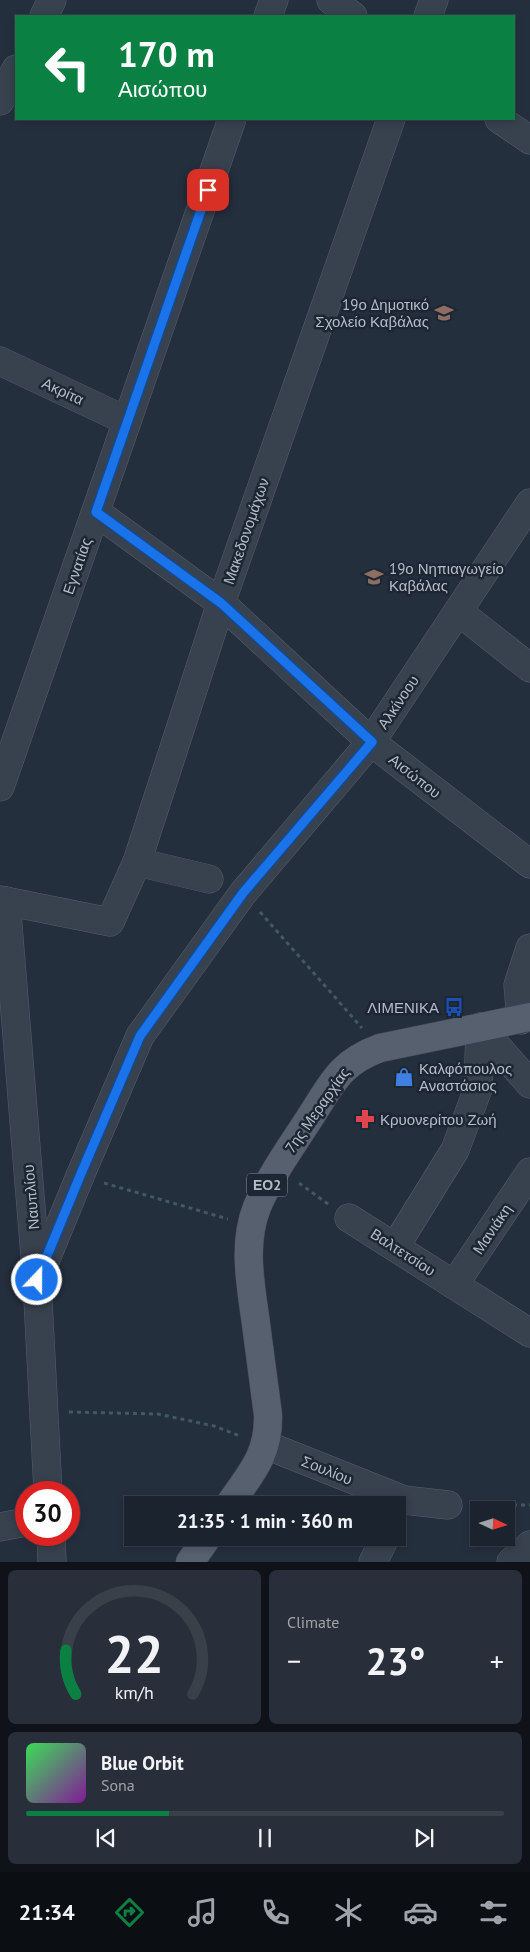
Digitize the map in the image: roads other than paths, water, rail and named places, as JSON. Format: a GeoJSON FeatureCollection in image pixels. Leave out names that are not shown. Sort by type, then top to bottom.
{"type":"FeatureCollection","features":[{"type":"Feature","properties":{"kind":"main road","name":"7ης Μεραρχίας"},"geometry":{"type":"LineString","coordinates":[[236,1496],[254,1470],[266,1445],[268,1432],[268,1415],[248,1247],[256,1208],[277,1169],[338,1074],[362,1055],[380,1048],[525,1018]]}},
{"type":"Feature","properties":{"kind":"main road"},"geometry":{"type":"LineString","coordinates":[[190,1562],[201,1546]]}},
{"type":"Feature","properties":{"kind":"street"},"geometry":{"type":"LineString","coordinates":[[44,15],[52,0]]}},
{"type":"Feature","properties":{"kind":"street"},"geometry":{"type":"LineString","coordinates":[[268,15],[274,0]]}},
{"type":"Feature","properties":{"kind":"street"},"geometry":{"type":"LineString","coordinates":[[330,0],[352,15]]}},
{"type":"Feature","properties":{"kind":"street"},"geometry":{"type":"LineString","coordinates":[[428,15],[434,0]]}},
{"type":"Feature","properties":{"kind":"street"},"geometry":{"type":"LineString","coordinates":[[0,101],[15,72]]}},
{"type":"Feature","properties":{"kind":"street","name":"Εγνατίας"},"geometry":{"type":"LineString","coordinates":[[0,787],[232,120]]}},
{"type":"Feature","properties":{"kind":"street","name":"Μακεδονομάχων"},"geometry":{"type":"LineString","coordinates":[[3,901],[110,922],[137,862],[221,603],[391,120]]}},
{"type":"Feature","properties":{"kind":"street"},"geometry":{"type":"LineString","coordinates":[[500,120],[530,140]]}},
{"type":"Feature","properties":{"kind":"street","name":"Ακρίτα"},"geometry":{"type":"LineString","coordinates":[[0,361],[127,421]]}},
{"type":"Feature","properties":{"kind":"street","name":"Αλκίνοου"},"geometry":{"type":"LineString","coordinates":[[37,1280],[140,1036],[243,893],[372,742],[530,503]]}},
{"type":"Feature","properties":{"kind":"street","name":"Αισώπου"},"geometry":{"type":"LineString","coordinates":[[96,512],[221,603],[372,742],[530,864]]}},
{"type":"Feature","properties":{"kind":"street"},"geometry":{"type":"LineString","coordinates":[[458,611],[530,668]]}},
{"type":"Feature","properties":{"kind":"street"},"geometry":{"type":"LineString","coordinates":[[137,862],[209,879]]}},
{"type":"Feature","properties":{"kind":"street","name":"Ναυπλίου"},"geometry":{"type":"LineString","coordinates":[[3,901],[6,960],[37,1280],[47,1481]]}},
{"type":"Feature","properties":{"kind":"street"},"geometry":{"type":"LineString","coordinates":[[525,1018],[518,986],[530,948]]}},
{"type":"Feature","properties":{"kind":"street"},"geometry":{"type":"LineString","coordinates":[[480,1027],[530,1084]]}},
{"type":"Feature","properties":{"kind":"street"},"geometry":{"type":"LineString","coordinates":[[395,1247],[455,1150],[478,1089],[480,1027]]}},
{"type":"Feature","properties":{"kind":"street","name":"Μανιάκη"},"geometry":{"type":"LineString","coordinates":[[454,1285],[530,1172]]}},
{"type":"Feature","properties":{"kind":"street","name":"Βαλτετσίου"},"geometry":{"type":"LineString","coordinates":[[349,1218],[530,1334]]}},
{"type":"Feature","properties":{"kind":"street","name":"Σουλίου"},"geometry":{"type":"LineString","coordinates":[[266,1445],[377,1496]]}},
{"type":"Feature","properties":{"kind":"street","name":"Σουλίου"},"geometry":{"type":"LineString","coordinates":[[406,1507],[448,1504]]}},
{"type":"Feature","properties":{"kind":"street"},"geometry":{"type":"LineString","coordinates":[[0,1527],[15,1524]]}},
{"type":"Feature","properties":{"kind":"street"},"geometry":{"type":"LineString","coordinates":[[511,1562],[530,1545]]}},
{"type":"Feature","properties":{"kind":"street"},"geometry":{"type":"LineString","coordinates":[[51,1546],[52,1562]]}},
{"type":"Feature","properties":{"kind":"street"},"geometry":{"type":"LineString","coordinates":[[373,1562],[381,1546]]}},
{"type":"Feature","properties":{"kind":"place","name":"19ο Δημοτικό Σχολείο Καβάλας"},"geometry":{"type":"Point","coordinates":[444,313]}},
{"type":"Feature","properties":{"kind":"place","name":"19ο Νηπιαγωγείο Καβάλας"},"geometry":{"type":"Point","coordinates":[374,577]}},
{"type":"Feature","properties":{"kind":"place","name":"ΛΙΜΕΝΙΚΑ"},"geometry":{"type":"Point","coordinates":[454,1007]}},
{"type":"Feature","properties":{"kind":"place","name":"Καλφόπουλος Αναστάσιος"},"geometry":{"type":"Point","coordinates":[404,1077]}},
{"type":"Feature","properties":{"kind":"place","name":"Κρυονερίτου Ζωή"},"geometry":{"type":"Point","coordinates":[365,1119]}}]}
